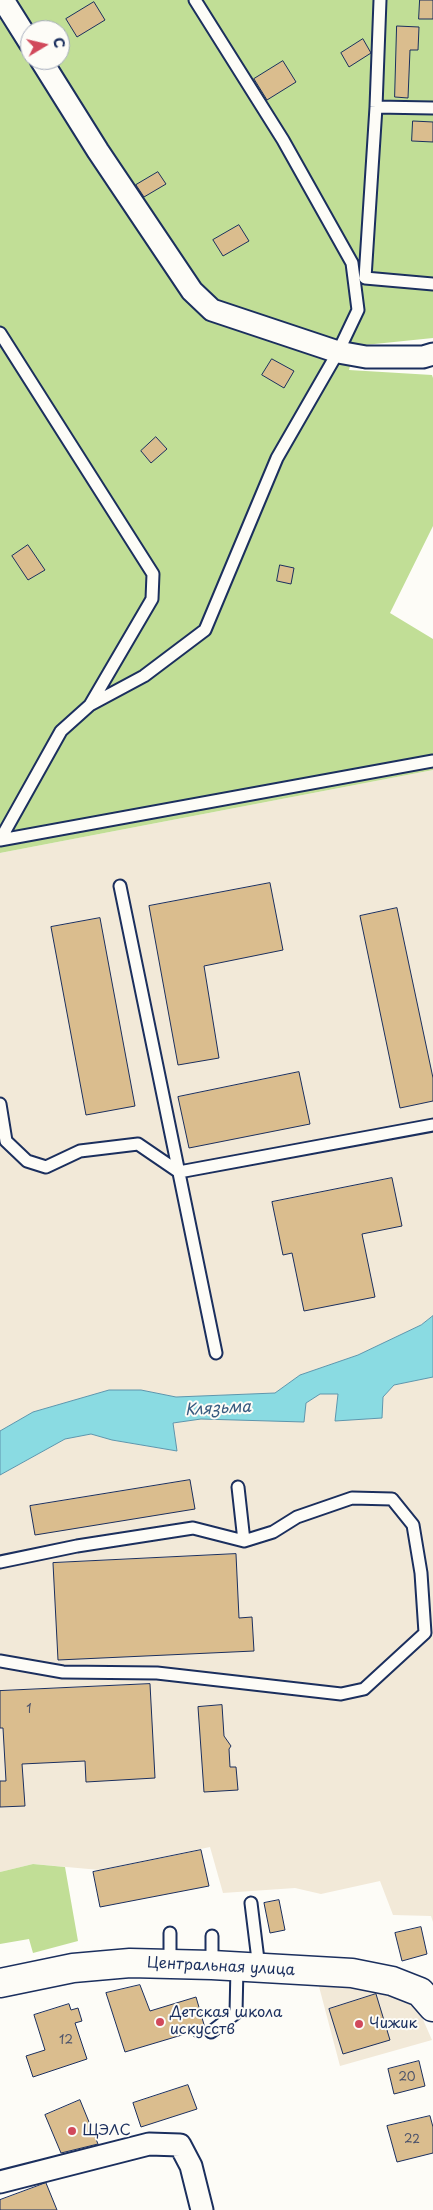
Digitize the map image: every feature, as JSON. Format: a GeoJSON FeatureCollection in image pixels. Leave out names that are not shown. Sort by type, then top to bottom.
{"type":"FeatureCollection","features":[{"type":"Feature","properties":{"kind":"street"},"geometry":{"type":"LineString","coordinates":[[3,0],[20,27]]}},
{"type":"Feature","properties":{"kind":"street"},"geometry":{"type":"LineString","coordinates":[[47,70],[98,151],[192,291],[212,310],[338,352],[366,357],[423,356],[433,354]]}},
{"type":"Feature","properties":{"kind":"street","name":"Центральная улица"},"geometry":{"type":"LineString","coordinates":[[0,1983],[73,1968],[130,1963],[170,1964],[352,1973],[392,1981],[429,1998]]}},
{"type":"Feature","properties":{"kind":"street"},"geometry":{"type":"LineString","coordinates":[[0,2182],[149,2144],[180,2145],[191,2166],[202,2210]]}},
{"type":"Feature","properties":{"kind":"lane"},"geometry":{"type":"LineString","coordinates":[[0,840],[60,731],[90,705],[144,676],[205,630],[278,458],[338,352],[358,310],[352,264],[283,140],[194,0]]}},
{"type":"Feature","properties":{"kind":"lane"},"geometry":{"type":"LineString","coordinates":[[380,0],[376,107],[365,278],[433,284]]}},
{"type":"Feature","properties":{"kind":"lane"},"geometry":{"type":"LineString","coordinates":[[376,107],[433,108]]}},
{"type":"Feature","properties":{"kind":"lane"},"geometry":{"type":"LineString","coordinates":[[352,264],[366,263]]}},
{"type":"Feature","properties":{"kind":"lane"},"geometry":{"type":"LineString","coordinates":[[0,333],[153,574],[152,599],[90,705]]}},
{"type":"Feature","properties":{"kind":"lane"},"geometry":{"type":"LineString","coordinates":[[0,840],[433,761]]}},
{"type":"Feature","properties":{"kind":"lane"},"geometry":{"type":"LineString","coordinates":[[120,886],[216,1353]]}},
{"type":"Feature","properties":{"kind":"lane"},"geometry":{"type":"LineString","coordinates":[[0,1104],[6,1141],[27,1162],[46,1167],[80,1151],[138,1144],[179,1172],[433,1125]]}},
{"type":"Feature","properties":{"kind":"lane"},"geometry":{"type":"LineString","coordinates":[[238,1487],[244,1541]]}},
{"type":"Feature","properties":{"kind":"lane"},"geometry":{"type":"LineString","coordinates":[[0,1562],[77,1546],[193,1528],[244,1541],[273,1532],[297,1517],[352,1498],[392,1499],[413,1525],[421,1573],[425,1633],[364,1689],[341,1694],[157,1673],[63,1672],[0,1661]]}},
{"type":"Feature","properties":{"kind":"lane"},"geometry":{"type":"LineString","coordinates":[[211,2032],[236,2013],[236,1967],[252,1902]]}},
{"type":"Feature","properties":{"kind":"lane"},"geometry":{"type":"LineString","coordinates":[[170,1934],[170,1964]]}},
{"type":"Feature","properties":{"kind":"lane"},"geometry":{"type":"LineString","coordinates":[[212,1936],[236,1967]]}},
{"type":"Feature","properties":{"kind":"shaded area"},"geometry":{"type":"Polygon","coordinates":[[[433,770],[433,1316],[421,1325],[358,1355],[300,1375],[275,1393],[176,1397],[141,1390],[109,1390],[33,1412],[0,1431],[0,853],[433,770]]]}},
{"type":"Feature","properties":{"kind":"shaded area"},"geometry":{"type":"Polygon","coordinates":[[[433,1377],[433,1922],[431,1916],[393,1915],[380,1881],[321,1894],[295,1888],[223,1893],[210,1847],[100,1870],[33,1864],[0,1872],[0,1475],[65,1439],[91,1434],[112,1440],[176,1451],[172,1423],[201,1419],[242,1419],[306,1403],[320,1394],[338,1394],[335,1420],[382,1418],[383,1397],[394,1385],[433,1377]]]}},
{"type":"Feature","properties":{"kind":"shaded area"},"geometry":{"type":"Polygon","coordinates":[[[317,1979],[414,1999],[432,2040],[340,2066],[317,1979]]]}},
{"type":"Feature","properties":{"kind":"green space"},"geometry":{"type":"Polygon","coordinates":[[[0,0],[433,0],[433,338],[355,346],[349,370],[432,375],[433,378],[433,526],[390,613],[433,639],[433,770],[0,853],[0,0]]]}},
{"type":"Feature","properties":{"kind":"green space"},"geometry":{"type":"Polygon","coordinates":[[[33,1864],[65,1867],[78,1941],[33,1953],[29,1939],[0,1944],[0,1872],[33,1864]]]}},
{"type":"Feature","properties":{"kind":"water","name":"Клязьма"},"geometry":{"type":"Polygon","coordinates":[[[433,1316],[433,1377],[394,1385],[383,1397],[382,1418],[335,1421],[338,1394],[320,1394],[306,1403],[304,1422],[201,1419],[173,1423],[177,1451],[112,1440],[91,1434],[65,1439],[0,1475],[0,1431],[33,1412],[109,1390],[141,1390],[176,1397],[275,1393],[300,1375],[358,1355],[421,1325],[433,1316]]]}},
{"type":"Feature","properties":{"kind":"building"},"geometry":{"type":"Polygon","coordinates":[[[420,0],[433,0],[433,19],[419,19],[420,0]]]}},
{"type":"Feature","properties":{"kind":"building"},"geometry":{"type":"Polygon","coordinates":[[[94,2],[105,20],[77,37],[70,26],[70,20],[66,19],[94,2]]]}},
{"type":"Feature","properties":{"kind":"building"},"geometry":{"type":"Polygon","coordinates":[[[397,26],[419,27],[418,50],[410,50],[408,98],[395,97],[397,26]]]}},
{"type":"Feature","properties":{"kind":"building"},"geometry":{"type":"Polygon","coordinates":[[[363,39],[371,53],[349,67],[341,53],[363,39]]]}},
{"type":"Feature","properties":{"kind":"building"},"geometry":{"type":"Polygon","coordinates":[[[283,61],[296,82],[267,100],[254,79],[283,61]]]}},
{"type":"Feature","properties":{"kind":"building"},"geometry":{"type":"Polygon","coordinates":[[[413,121],[433,122],[433,142],[412,141],[413,121]]]}},
{"type":"Feature","properties":{"kind":"building"},"geometry":{"type":"Polygon","coordinates":[[[158,172],[166,184],[144,197],[136,185],[158,172]]]}},
{"type":"Feature","properties":{"kind":"building"},"geometry":{"type":"Polygon","coordinates":[[[239,225],[249,241],[223,256],[213,240],[239,225]]]}},
{"type":"Feature","properties":{"kind":"building"},"geometry":{"type":"Polygon","coordinates":[[[272,359],[294,371],[284,388],[262,375],[272,359]]]}},
{"type":"Feature","properties":{"kind":"building"},"geometry":{"type":"Polygon","coordinates":[[[156,437],[167,449],[151,463],[141,451],[156,437]]]}},
{"type":"Feature","properties":{"kind":"building"},"geometry":{"type":"Polygon","coordinates":[[[28,545],[45,570],[28,580],[12,556],[28,545]]]}},
{"type":"Feature","properties":{"kind":"building"},"geometry":{"type":"Polygon","coordinates":[[[280,565],[294,568],[291,584],[277,581],[280,565]]]}},
{"type":"Feature","properties":{"kind":"building"},"geometry":{"type":"Polygon","coordinates":[[[270,883],[283,950],[204,966],[219,1058],[178,1065],[149,906],[270,883]]]}},
{"type":"Feature","properties":{"kind":"building"},"geometry":{"type":"Polygon","coordinates":[[[397,908],[433,1078],[433,1101],[400,1108],[360,916],[397,908]]]}},
{"type":"Feature","properties":{"kind":"building"},"geometry":{"type":"Polygon","coordinates":[[[100,918],[135,1106],[86,1115],[51,927],[100,918]]]}},
{"type":"Feature","properties":{"kind":"building"},"geometry":{"type":"Polygon","coordinates":[[[299,1072],[310,1124],[189,1148],[178,1097],[299,1072]]]}},
{"type":"Feature","properties":{"kind":"building"},"geometry":{"type":"Polygon","coordinates":[[[392,1178],[402,1226],[362,1234],[375,1297],[304,1311],[292,1253],[283,1255],[272,1202],[392,1178]]]}},
{"type":"Feature","properties":{"kind":"building"},"geometry":{"type":"Polygon","coordinates":[[[190,1480],[195,1509],[35,1535],[30,1506],[190,1480]]]}},
{"type":"Feature","properties":{"kind":"building"},"geometry":{"type":"Polygon","coordinates":[[[236,1554],[239,1618],[252,1617],[254,1651],[58,1660],[53,1563],[236,1554]]]}},
{"type":"Feature","properties":{"kind":"building"},"geometry":{"type":"Polygon","coordinates":[[[150,1684],[155,1778],[86,1782],[85,1761],[22,1764],[25,1806],[0,1807],[0,1781],[6,1781],[3,1728],[0,1728],[0,1691],[150,1684]]]}},
{"type":"Feature","properties":{"kind":"building"},"geometry":{"type":"Polygon","coordinates":[[[222,1705],[224,1736],[231,1746],[229,1749],[230,1767],[236,1767],[238,1790],[204,1792],[198,1707],[222,1705]]]}},
{"type":"Feature","properties":{"kind":"building"},"geometry":{"type":"Polygon","coordinates":[[[201,1850],[209,1886],[100,1907],[93,1872],[201,1850]]]}},
{"type":"Feature","properties":{"kind":"building"},"geometry":{"type":"Polygon","coordinates":[[[279,1900],[285,1930],[270,1933],[264,1903],[279,1900]]]}},
{"type":"Feature","properties":{"kind":"building"},"geometry":{"type":"Polygon","coordinates":[[[421,1927],[427,1954],[402,1961],[395,1933],[421,1927]]]}},
{"type":"Feature","properties":{"kind":"building","name":"Детская школа искусств"},"geometry":{"type":"Polygon","coordinates":[[[140,1985],[150,2011],[196,1997],[205,2028],[204,2034],[194,2037],[192,2032],[125,2052],[106,1993],[140,1985]]]}},
{"type":"Feature","properties":{"kind":"building","name":"Чижик"},"geometry":{"type":"Polygon","coordinates":[[[376,1994],[390,2040],[343,2054],[329,2009],[376,1994]]]}},
{"type":"Feature","properties":{"kind":"building"},"geometry":{"type":"Polygon","coordinates":[[[69,2004],[71,2010],[78,2008],[82,2021],[75,2023],[87,2059],[33,2077],[26,2056],[45,2050],[34,2015],[69,2004]]]}},
{"type":"Feature","properties":{"kind":"building"},"geometry":{"type":"Polygon","coordinates":[[[419,2061],[425,2086],[394,2094],[388,2069],[419,2061]]]}},
{"type":"Feature","properties":{"kind":"building"},"geometry":{"type":"Polygon","coordinates":[[[188,2085],[197,2109],[141,2127],[133,2103],[188,2085]]]}},
{"type":"Feature","properties":{"kind":"building","name":"ЩЭЛС"},"geometry":{"type":"Polygon","coordinates":[[[80,2100],[98,2144],[61,2153],[45,2115],[80,2100]]]}},
{"type":"Feature","properties":{"kind":"building"},"geometry":{"type":"Polygon","coordinates":[[[430,2116],[433,2127],[433,2153],[397,2162],[387,2126],[430,2116]]]}},
{"type":"Feature","properties":{"kind":"building"},"geometry":{"type":"Polygon","coordinates":[[[46,2183],[57,2210],[0,2210],[0,2200],[46,2183]]]}},
{"type":"Feature","properties":{"kind":"place","name":"Детская школа искусств"},"geometry":{"type":"Point","coordinates":[160,2022]}},
{"type":"Feature","properties":{"kind":"place","name":"Чижик"},"geometry":{"type":"Point","coordinates":[359,2024]}},
{"type":"Feature","properties":{"kind":"place","name":"ЩЭЛС"},"geometry":{"type":"Point","coordinates":[72,2131]}}]}
